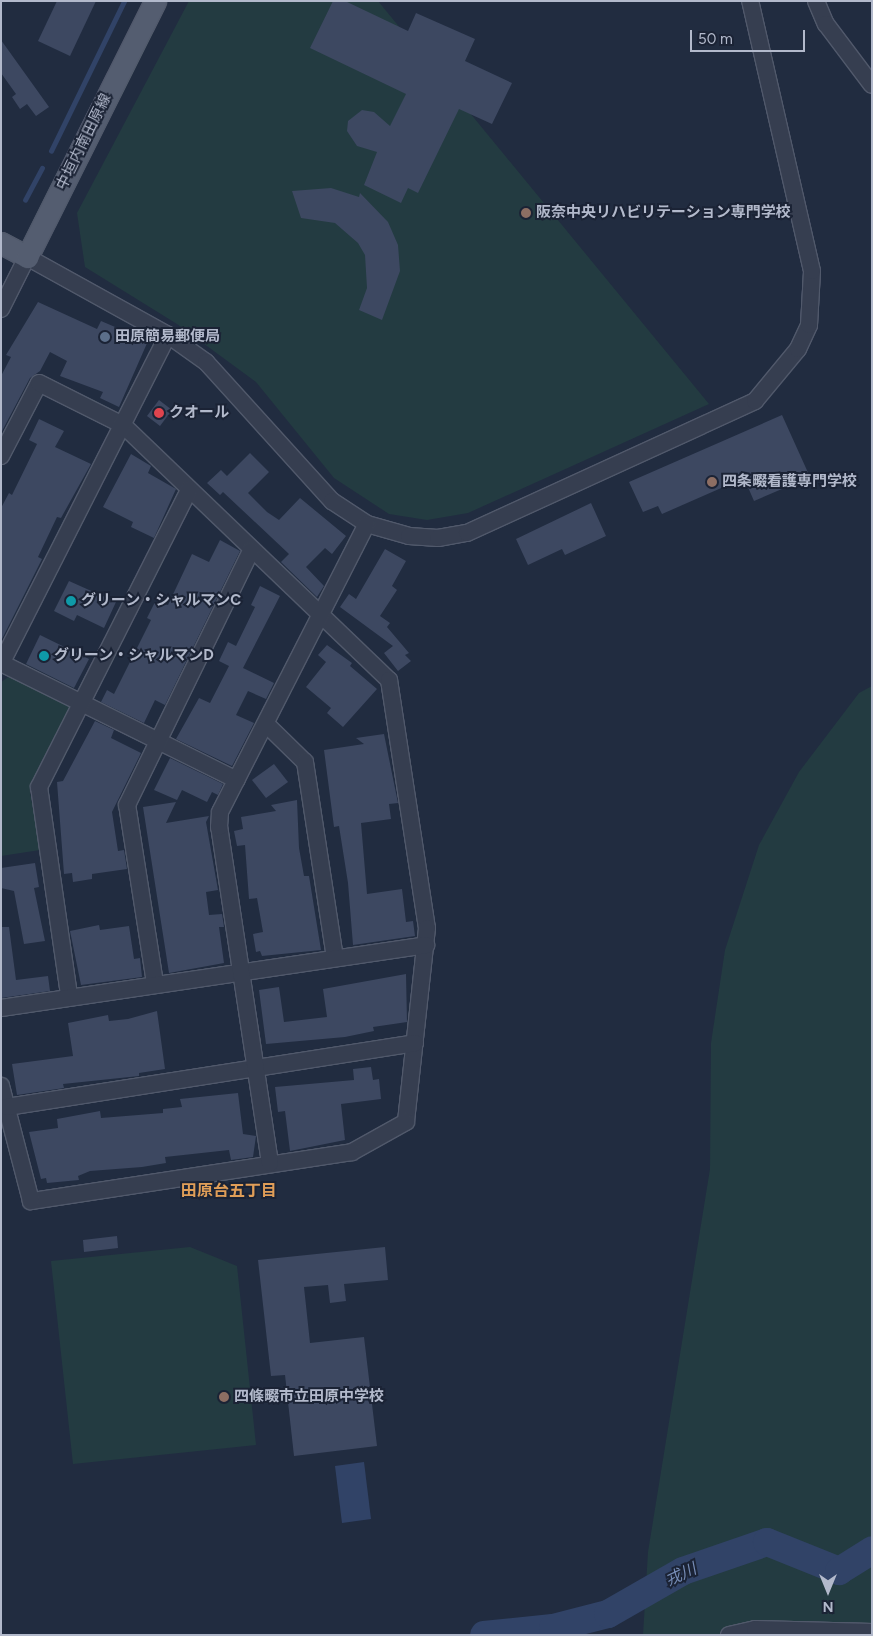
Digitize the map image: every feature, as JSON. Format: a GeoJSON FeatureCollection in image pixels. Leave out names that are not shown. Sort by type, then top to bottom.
{"type":"FeatureCollection","features":[{"type":"Feature","properties":{"kind":"main road","name":"中垣内南田原線"},"geometry":{"type":"LineString","coordinates":[[28,257],[154,1]]}},
{"type":"Feature","properties":{"kind":"main road"},"geometry":{"type":"LineString","coordinates":[[1,243],[28,257]]}},
{"type":"Feature","properties":{"kind":"street"},"geometry":{"type":"LineString","coordinates":[[1,309],[28,257],[168,335],[228,382],[332,501],[367,524],[429,538],[467,532],[755,401],[782,372],[808,325],[812,271],[750,1]]}},
{"type":"Feature","properties":{"kind":"street"},"geometry":{"type":"LineString","coordinates":[[816,1],[826,24],[872,84]]}},
{"type":"Feature","properties":{"kind":"street"},"geometry":{"type":"LineString","coordinates":[[168,335],[123,425],[6,641],[1,664],[237,780]]}},
{"type":"Feature","properties":{"kind":"street"},"geometry":{"type":"LineString","coordinates":[[1,456],[40,383],[123,425],[251,551],[389,680],[427,928],[406,1122],[352,1152],[31,1201],[1,1086]]}},
{"type":"Feature","properties":{"kind":"street"},"geometry":{"type":"LineString","coordinates":[[70,995],[38,802],[44,773],[189,490]]}},
{"type":"Feature","properties":{"kind":"street"},"geometry":{"type":"LineString","coordinates":[[270,1163],[219,827],[220,812],[322,616],[367,524]]}},
{"type":"Feature","properties":{"kind":"street"},"geometry":{"type":"LineString","coordinates":[[155,983],[127,805],[160,743],[251,551]]}},
{"type":"Feature","properties":{"kind":"street"},"geometry":{"type":"LineString","coordinates":[[266,724],[306,762],[335,957]]}},
{"type":"Feature","properties":{"kind":"street"},"geometry":{"type":"LineString","coordinates":[[1,1008],[70,995],[426,945]]}},
{"type":"Feature","properties":{"kind":"street"},"geometry":{"type":"LineString","coordinates":[[7,1107],[256,1066],[415,1043]]}},
{"type":"Feature","properties":{"kind":"street"},"geometry":{"type":"LineString","coordinates":[[729,1635],[755,1629],[872,1632]]}},
{"type":"Feature","properties":{"kind":"green space"},"geometry":{"type":"Polygon","coordinates":[[[189,1],[378,1],[709,404],[468,513],[427,520],[389,514],[334,478],[256,382],[177,324],[85,267],[77,213],[189,1]]]}},
{"type":"Feature","properties":{"kind":"green space"},"geometry":{"type":"Polygon","coordinates":[[[13,674],[71,707],[30,792],[40,850],[1,856],[1,682],[13,674]]]}},
{"type":"Feature","properties":{"kind":"green space"},"geometry":{"type":"Polygon","coordinates":[[[872,686],[872,1635],[643,1635],[648,1552],[710,1169],[711,1043],[725,950],[759,845],[799,772],[859,693],[872,686]]]}},
{"type":"Feature","properties":{"kind":"green space"},"geometry":{"type":"Polygon","coordinates":[[[190,1247],[237,1266],[256,1445],[73,1464],[51,1261],[190,1247]]]}},
{"type":"Feature","properties":{"kind":"water"},"geometry":{"type":"Polygon","coordinates":[[[364,1462],[371,1519],[342,1523],[335,1466],[364,1462]]]}},
{"type":"Feature","properties":{"kind":"building"},"geometry":{"type":"Polygon","coordinates":[[[57,1],[96,1],[70,56],[38,41],[57,1]]]}},
{"type":"Feature","properties":{"kind":"building"},"geometry":{"type":"Polygon","coordinates":[[[333,1],[345,1],[408,31],[416,13],[475,39],[465,61],[512,83],[492,124],[459,109],[418,193],[408,188],[401,203],[364,185],[377,152],[357,146],[347,131],[348,121],[362,110],[374,112],[390,126],[406,94],[310,48],[333,1]]]}},
{"type":"Feature","properties":{"kind":"building"},"geometry":{"type":"Polygon","coordinates":[[[1,40],[49,107],[36,116],[27,104],[20,109],[12,97],[16,94],[1,73],[1,40]]]}},
{"type":"Feature","properties":{"kind":"building"},"geometry":{"type":"Polygon","coordinates":[[[331,188],[359,197],[360,193],[388,222],[398,245],[400,271],[382,320],[359,310],[367,288],[365,255],[358,243],[335,223],[301,218],[292,191],[331,188]]]}},
{"type":"Feature","properties":{"kind":"building"},"geometry":{"type":"Polygon","coordinates":[[[38,302],[97,329],[101,321],[148,341],[119,407],[100,398],[103,392],[60,376],[67,361],[50,352],[40,371],[30,378],[1,433],[1,376],[11,357],[6,355],[38,302]]]}},
{"type":"Feature","properties":{"kind":"building","name":"クオール"},"geometry":{"type":"Polygon","coordinates":[[[159,400],[172,410],[160,426],[147,416],[159,400]]]}},
{"type":"Feature","properties":{"kind":"building"},"geometry":{"type":"Polygon","coordinates":[[[782,415],[810,477],[754,501],[744,478],[662,514],[658,506],[643,512],[629,482],[782,415]]]}},
{"type":"Feature","properties":{"kind":"building"},"geometry":{"type":"Polygon","coordinates":[[[39,419],[64,431],[55,447],[91,464],[61,518],[57,517],[38,557],[42,559],[1,641],[1,508],[9,493],[12,495],[37,444],[29,440],[39,419]]]}},
{"type":"Feature","properties":{"kind":"building"},"geometry":{"type":"Polygon","coordinates":[[[250,453],[269,472],[248,493],[267,512],[279,520],[300,498],[346,536],[332,554],[325,548],[306,567],[324,586],[317,597],[281,562],[289,554],[223,492],[220,495],[207,483],[221,470],[227,476],[250,453]]]}},
{"type":"Feature","properties":{"kind":"building"},"geometry":{"type":"Polygon","coordinates":[[[131,454],[151,466],[148,473],[176,489],[154,538],[131,527],[133,522],[103,507],[131,454]]]}},
{"type":"Feature","properties":{"kind":"building"},"geometry":{"type":"Polygon","coordinates":[[[591,503],[606,536],[565,555],[562,549],[528,565],[516,539],[591,503]]]}},
{"type":"Feature","properties":{"kind":"building"},"geometry":{"type":"Polygon","coordinates":[[[220,540],[240,551],[165,705],[155,700],[144,723],[101,702],[107,690],[114,694],[151,620],[147,618],[155,602],[168,605],[192,554],[209,562],[220,540]]]}},
{"type":"Feature","properties":{"kind":"building"},"geometry":{"type":"Polygon","coordinates":[[[385,549],[406,561],[392,586],[397,590],[380,616],[390,623],[387,627],[409,653],[405,655],[411,661],[398,671],[384,653],[393,646],[340,607],[349,594],[356,599],[385,549]]]}},
{"type":"Feature","properties":{"kind":"building"},"geometry":{"type":"Polygon","coordinates":[[[69,581],[116,602],[104,628],[77,615],[74,621],[54,611],[69,581]]]}},
{"type":"Feature","properties":{"kind":"building"},"geometry":{"type":"Polygon","coordinates":[[[260,586],[280,596],[243,668],[274,683],[266,699],[248,691],[236,715],[254,723],[232,766],[176,739],[199,698],[210,703],[229,666],[219,661],[228,642],[236,646],[255,607],[251,605],[260,586]]]}},
{"type":"Feature","properties":{"kind":"building"},"geometry":{"type":"Polygon","coordinates":[[[40,635],[89,659],[74,688],[26,664],[40,635]]]}},
{"type":"Feature","properties":{"kind":"building"},"geometry":{"type":"Polygon","coordinates":[[[327,645],[352,663],[350,666],[377,689],[343,727],[327,713],[331,708],[306,687],[326,662],[318,655],[327,645]]]}},
{"type":"Feature","properties":{"kind":"building"},"geometry":{"type":"Polygon","coordinates":[[[95,721],[114,730],[111,738],[141,753],[112,812],[118,851],[124,850],[127,869],[92,874],[92,879],[73,882],[72,873],[64,874],[57,782],[63,781],[95,721]]]}},
{"type":"Feature","properties":{"kind":"building"},"geometry":{"type":"Polygon","coordinates":[[[384,734],[398,803],[389,804],[391,819],[361,823],[367,894],[402,889],[406,922],[413,921],[415,936],[353,945],[348,883],[339,826],[334,827],[324,750],[364,744],[356,738],[384,734]]]}},
{"type":"Feature","properties":{"kind":"building"},"geometry":{"type":"Polygon","coordinates":[[[170,758],[223,784],[218,795],[212,792],[207,802],[182,790],[177,800],[154,790],[170,758]]]}},
{"type":"Feature","properties":{"kind":"building"},"geometry":{"type":"Polygon","coordinates":[[[274,764],[288,782],[266,798],[252,780],[274,764]]]}},
{"type":"Feature","properties":{"kind":"building"},"geometry":{"type":"Polygon","coordinates":[[[297,800],[299,848],[304,876],[309,876],[321,950],[262,956],[260,951],[256,952],[253,934],[263,932],[257,898],[249,899],[245,845],[237,846],[234,831],[243,829],[241,817],[276,811],[271,805],[297,800]]]}},
{"type":"Feature","properties":{"kind":"building"},"geometry":{"type":"Polygon","coordinates":[[[176,802],[166,823],[209,816],[206,822],[218,890],[206,892],[209,915],[222,914],[224,927],[219,927],[224,963],[169,973],[143,807],[176,802]]]}},
{"type":"Feature","properties":{"kind":"building"},"geometry":{"type":"Polygon","coordinates":[[[35,863],[39,887],[34,888],[45,941],[24,944],[14,891],[1,888],[1,868],[35,863]]]}},
{"type":"Feature","properties":{"kind":"building"},"geometry":{"type":"Polygon","coordinates":[[[99,925],[100,930],[129,926],[134,959],[140,958],[142,977],[81,985],[70,931],[99,925]]]}},
{"type":"Feature","properties":{"kind":"building"},"geometry":{"type":"Polygon","coordinates":[[[1,927],[9,927],[16,980],[48,976],[50,991],[1,998],[1,927]]]}},
{"type":"Feature","properties":{"kind":"building"},"geometry":{"type":"Polygon","coordinates":[[[406,974],[407,1022],[373,1027],[374,1031],[345,1037],[266,1044],[259,990],[279,987],[284,1022],[327,1017],[323,989],[406,974]]]}},
{"type":"Feature","properties":{"kind":"building"},"geometry":{"type":"Polygon","coordinates":[[[157,1011],[165,1069],[139,1073],[139,1076],[63,1084],[64,1088],[17,1095],[12,1064],[73,1056],[68,1023],[108,1015],[109,1021],[128,1019],[157,1011]]]}},
{"type":"Feature","properties":{"kind":"building"},"geometry":{"type":"Polygon","coordinates":[[[371,1067],[373,1080],[379,1079],[381,1099],[341,1104],[345,1140],[290,1151],[285,1111],[278,1112],[275,1087],[354,1080],[353,1069],[371,1067]]]}},
{"type":"Feature","properties":{"kind":"building"},"geometry":{"type":"Polygon","coordinates":[[[238,1093],[243,1134],[256,1136],[253,1157],[231,1160],[229,1150],[165,1157],[166,1163],[142,1167],[90,1171],[78,1176],[79,1180],[47,1183],[46,1178],[41,1179],[29,1132],[58,1128],[57,1119],[100,1111],[101,1118],[163,1113],[163,1109],[182,1107],[180,1099],[238,1093]]]}},
{"type":"Feature","properties":{"kind":"building"},"geometry":{"type":"Polygon","coordinates":[[[117,1236],[118,1248],[84,1252],[83,1240],[117,1236]]]}},
{"type":"Feature","properties":{"kind":"building"},"geometry":{"type":"Polygon","coordinates":[[[385,1247],[388,1280],[344,1284],[346,1301],[330,1303],[328,1285],[304,1287],[310,1343],[364,1337],[377,1446],[294,1456],[285,1375],[271,1376],[258,1260],[385,1247]]]}},
{"type":"Feature","properties":{"kind":"waterway"},"geometry":{"type":"LineString","coordinates":[[51,151],[124,1]]}},
{"type":"Feature","properties":{"kind":"waterway"},"geometry":{"type":"LineString","coordinates":[[25,200],[42,168]]}},
{"type":"Feature","properties":{"kind":"waterway","name":"戎川"},"geometry":{"type":"LineString","coordinates":[[484,1635],[553,1628],[608,1614],[683,1571],[767,1542],[839,1571],[872,1550]]}},
{"type":"Feature","properties":{"kind":"place","name":"阪奈中央リハビリテーション専門学校"},"geometry":{"type":"Point","coordinates":[526,213]}},
{"type":"Feature","properties":{"kind":"place","name":"田原簡易郵便局"},"geometry":{"type":"Point","coordinates":[105,337]}},
{"type":"Feature","properties":{"kind":"place","name":"クオール"},"geometry":{"type":"Point","coordinates":[159,413]}},
{"type":"Feature","properties":{"kind":"place","name":"四条畷看護専門学校"},"geometry":{"type":"Point","coordinates":[712,482]}},
{"type":"Feature","properties":{"kind":"place","name":"グリーン・シャルマンC"},"geometry":{"type":"Point","coordinates":[71,601]}},
{"type":"Feature","properties":{"kind":"place","name":"グリーン・シャルマンD"},"geometry":{"type":"Point","coordinates":[44,656]}},
{"type":"Feature","properties":{"kind":"place","name":"四條畷市立田原中学校"},"geometry":{"type":"Point","coordinates":[224,1397]}},
{"type":"Feature","properties":{"kind":"district","name":"田原台五丁目"},"geometry":{"type":"Point","coordinates":[229,1191]}}]}
